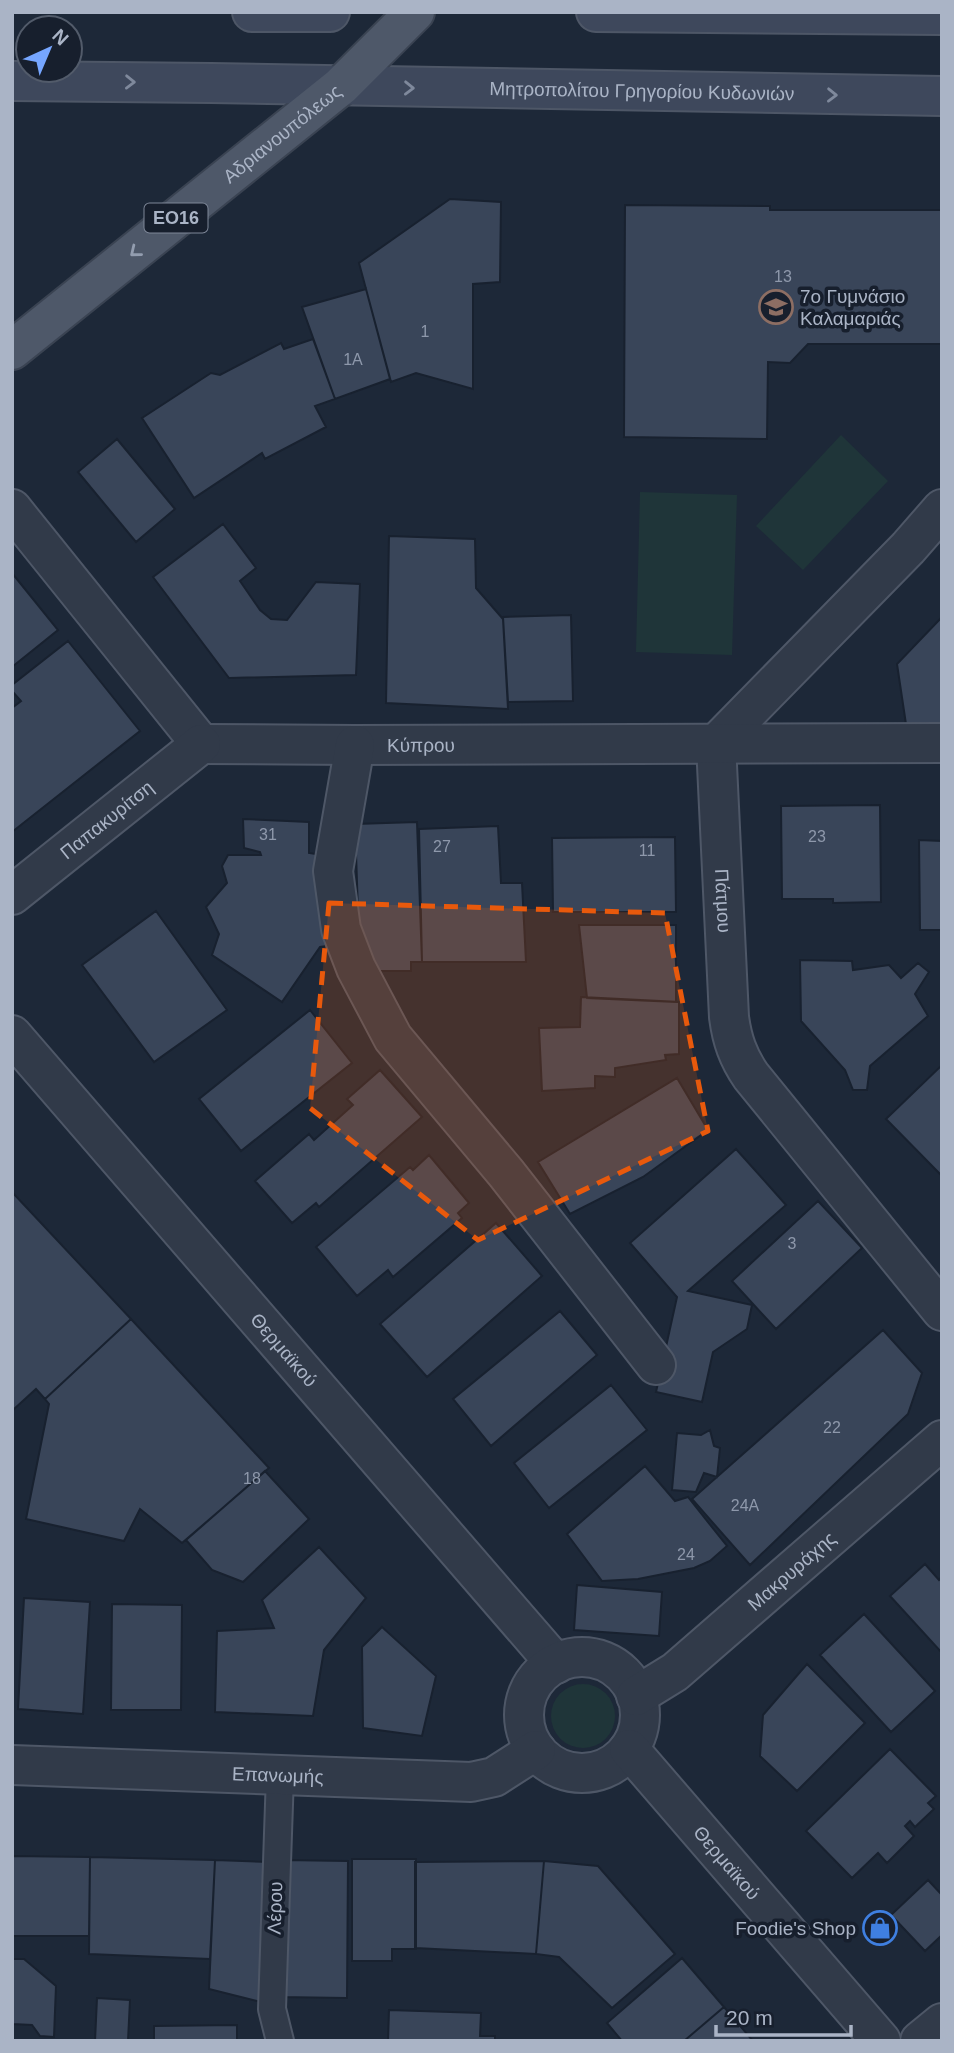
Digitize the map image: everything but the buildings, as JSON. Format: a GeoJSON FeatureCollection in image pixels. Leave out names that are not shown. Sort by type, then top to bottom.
{"type":"FeatureCollection","features":[{"type":"Feature","properties":{"kind":"main road"},"geometry":{"type":"LineString","coordinates":[[252,12],[330,12]]}},
{"type":"Feature","properties":{"kind":"main road","name":"Αδριανουπόλεως"},"geometry":{"type":"LineString","coordinates":[[12,351],[341,86],[415,12]]}},
{"type":"Feature","properties":{"kind":"main road"},"geometry":{"type":"LineString","coordinates":[[596,12],[942,15]]}},
{"type":"Feature","properties":{"kind":"main road","name":"Μητροπολίτου Γρηγορίου Κυδωνιών"},"geometry":{"type":"LineString","coordinates":[[12,81],[942,96]]}},
{"type":"Feature","properties":{"kind":"street"},"geometry":{"type":"LineString","coordinates":[[12,509],[201,744]]}},
{"type":"Feature","properties":{"kind":"street"},"geometry":{"type":"LineString","coordinates":[[716,744],[908,548],[942,509]]}},
{"type":"Feature","properties":{"kind":"street","name":"Κύπρου"},"geometry":{"type":"LineString","coordinates":[[201,744],[942,743]]}},
{"type":"Feature","properties":{"kind":"street","name":"Παπακυρίτση"},"geometry":{"type":"LineString","coordinates":[[12,895],[201,744]]}},
{"type":"Feature","properties":{"kind":"street","name":"Πάτμου"},"geometry":{"type":"LineString","coordinates":[[716,744],[729,1017],[739,1058],[942,1311]]}},
{"type":"Feature","properties":{"kind":"street"},"geometry":{"type":"LineString","coordinates":[[355,745],[333,871],[341,929],[356,968],[393,1038],[506,1173],[656,1365]]}},
{"type":"Feature","properties":{"kind":"street","name":"Θερμαϊκού"},"geometry":{"type":"LineString","coordinates":[[12,1035],[556,1664]]}},
{"type":"Feature","properties":{"kind":"street","name":"Μακρυράχης"},"geometry":{"type":"LineString","coordinates":[[636,1696],[674,1672],[942,1440]]}},
{"type":"Feature","properties":{"kind":"street"},"geometry":{"type":"LineString","coordinates":[[579,1657],[612,1665],[625,1676],[636,1696],[640,1707],[640,1724],[624,1756],[607,1768],[589,1773],[569,1772],[551,1764],[536,1750],[528,1734],[524,1716],[527,1698],[535,1682],[556,1664],[579,1657]]}},
{"type":"Feature","properties":{"kind":"street","name":"Θερμαϊκού"},"geometry":{"type":"LineString","coordinates":[[629,1749],[881,2041]]}},
{"type":"Feature","properties":{"kind":"street","name":"Επανωμής"},"geometry":{"type":"LineString","coordinates":[[12,1765],[481,1782],[494,1777],[536,1750]]}},
{"type":"Feature","properties":{"kind":"street"},"geometry":{"type":"LineString","coordinates":[[920,2041],[942,2022]]}},
{"type":"Feature","properties":{"kind":"lane","name":"Λέρου"},"geometry":{"type":"LineString","coordinates":[[280,1775],[272,2009],[281,2041]]}},
{"type":"Feature","properties":{"kind":"highlighted area"},"geometry":{"type":"Polygon","coordinates":[[[329,903],[665,913],[708,1131],[478,1240],[310,1108],[329,903]]]}},
{"type":"Feature","properties":{"kind":"green space"},"geometry":{"type":"Polygon","coordinates":[[[841,435],[888,481],[803,570],[756,526],[841,435]]]}},
{"type":"Feature","properties":{"kind":"green space"},"geometry":{"type":"Polygon","coordinates":[[[640,492],[737,495],[732,655],[636,652],[640,492]]]}},
{"type":"Feature","properties":{"kind":"green space"},"geometry":{"type":"Polygon","coordinates":[[[577,1684],[589,1684],[606,1693],[613,1704],[613,1728],[606,1739],[589,1748],[577,1748],[565,1743],[556,1734],[551,1722],[551,1710],[556,1698],[565,1689],[577,1684]]]}},
{"type":"Feature","properties":{"kind":"place","name":"7ο Γυμνάσιο Καλαμαριάς"},"geometry":{"type":"Point","coordinates":[776,307]}},
{"type":"Feature","properties":{"kind":"place","name":"Foodie's Shop"},"geometry":{"type":"Point","coordinates":[880,1928]}}]}
